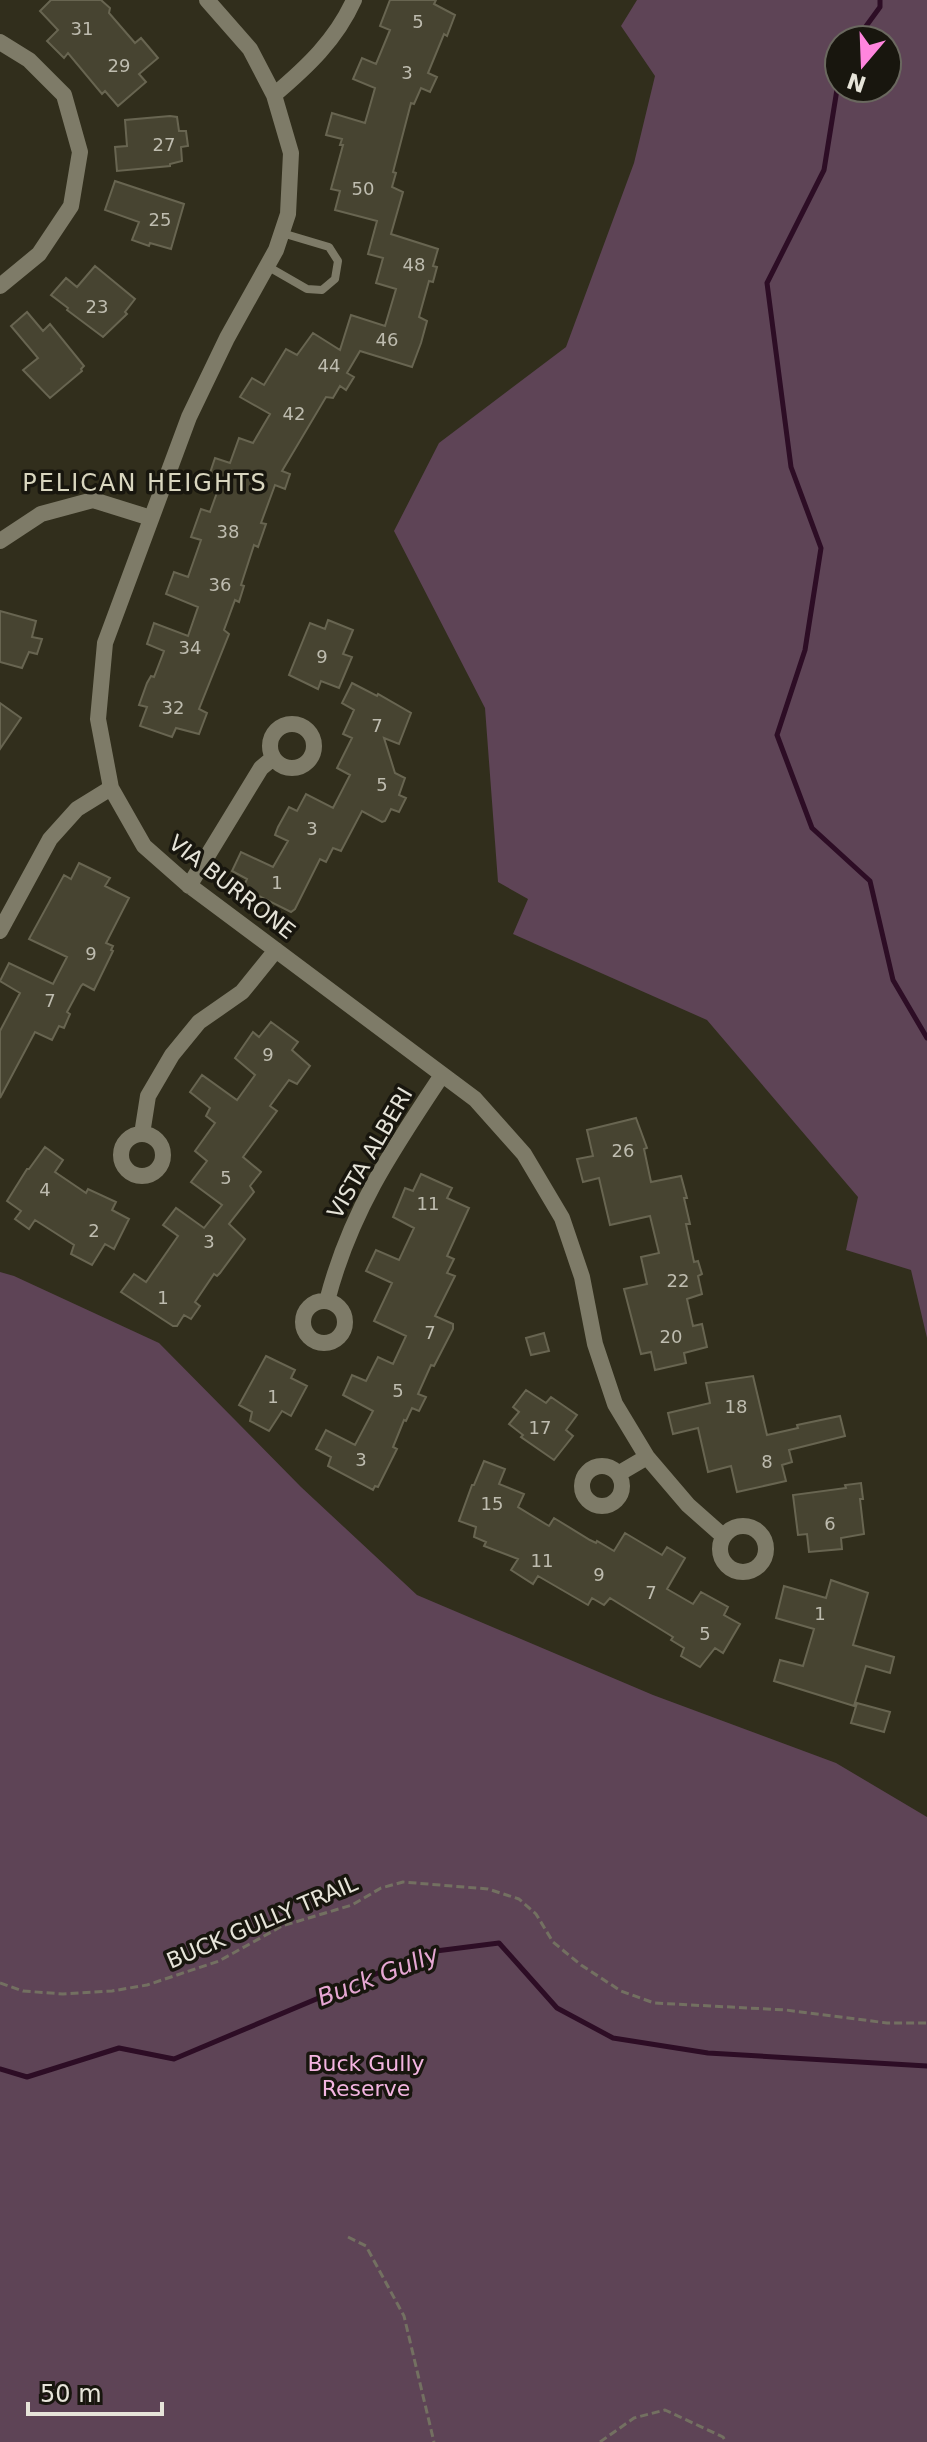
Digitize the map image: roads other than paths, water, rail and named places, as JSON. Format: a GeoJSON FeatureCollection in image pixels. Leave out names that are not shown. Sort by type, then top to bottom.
{"type":"FeatureCollection","features":[{"type":"Feature","properties":{"kind":"street","name":"VIA BURRONE"},"geometry":{"type":"LineString","coordinates":[[207,0],[250,49],[274,95],[291,153],[288,214],[267,266],[227,338],[189,417],[105,643],[98,719],[111,788],[144,846],[189,886],[475,1099],[524,1154],[562,1218],[582,1277],[595,1344],[615,1404],[647,1457],[688,1505],[723,1536]]}},
{"type":"Feature","properties":{"kind":"street"},"geometry":{"type":"LineString","coordinates":[[274,95],[320,54],[354,0]]}},
{"type":"Feature","properties":{"kind":"street"},"geometry":{"type":"LineString","coordinates":[[0,42],[29,60],[64,95],[80,152],[71,206],[39,254],[0,286]]}},
{"type":"Feature","properties":{"kind":"street"},"geometry":{"type":"LineString","coordinates":[[0,541],[41,514],[93,500],[151,518]]}},
{"type":"Feature","properties":{"kind":"street"},"geometry":{"type":"LineString","coordinates":[[189,886],[261,768],[273,758]]}},
{"type":"Feature","properties":{"kind":"street"},"geometry":{"type":"LineString","coordinates":[[0,931],[50,839],[77,809],[111,788]]}},
{"type":"Feature","properties":{"kind":"street"},"geometry":{"type":"LineString","coordinates":[[142,1134],[148,1096],[172,1055],[199,1022],[242,992],[276,950]]}},
{"type":"Feature","properties":{"kind":"street","name":"VISTA ALBERI"},"geometry":{"type":"LineString","coordinates":[[327,1301],[341,1251],[360,1206],[442,1075]]}},
{"type":"Feature","properties":{"kind":"street"},"geometry":{"type":"LineString","coordinates":[[618,1474],[647,1457]]}},
{"type":"Feature","properties":{"kind":"lane"},"geometry":{"type":"LineString","coordinates":[[267,266],[307,289],[322,290],[335,279],[338,261],[329,247],[282,233]]}},
{"type":"Feature","properties":{"kind":"waterway"},"geometry":{"type":"LineString","coordinates":[[868,24],[880,7],[880,0]]}},
{"type":"Feature","properties":{"kind":"waterway"},"geometry":{"type":"LineString","coordinates":[[835,104],[824,170],[767,283],[791,467],[821,548],[805,650],[777,735],[812,828],[870,881],[893,980],[927,1038]]}},
{"type":"Feature","properties":{"kind":"waterway","name":"Buck Gully"},"geometry":{"type":"LineString","coordinates":[[0,2069],[27,2077],[119,2048],[174,2059],[428,1952],[499,1943],[557,2008],[613,2038],[708,2053],[927,2066]]}},
{"type":"Feature","properties":{"kind":"district","name":"PELICAN HEIGHTS"},"geometry":{"type":"Point","coordinates":[145,483]}},
{"type":"Feature","properties":{"kind":"park label","name":"Buck Gully Reserve"},"geometry":{"type":"Point","coordinates":[366,2076]}}]}
